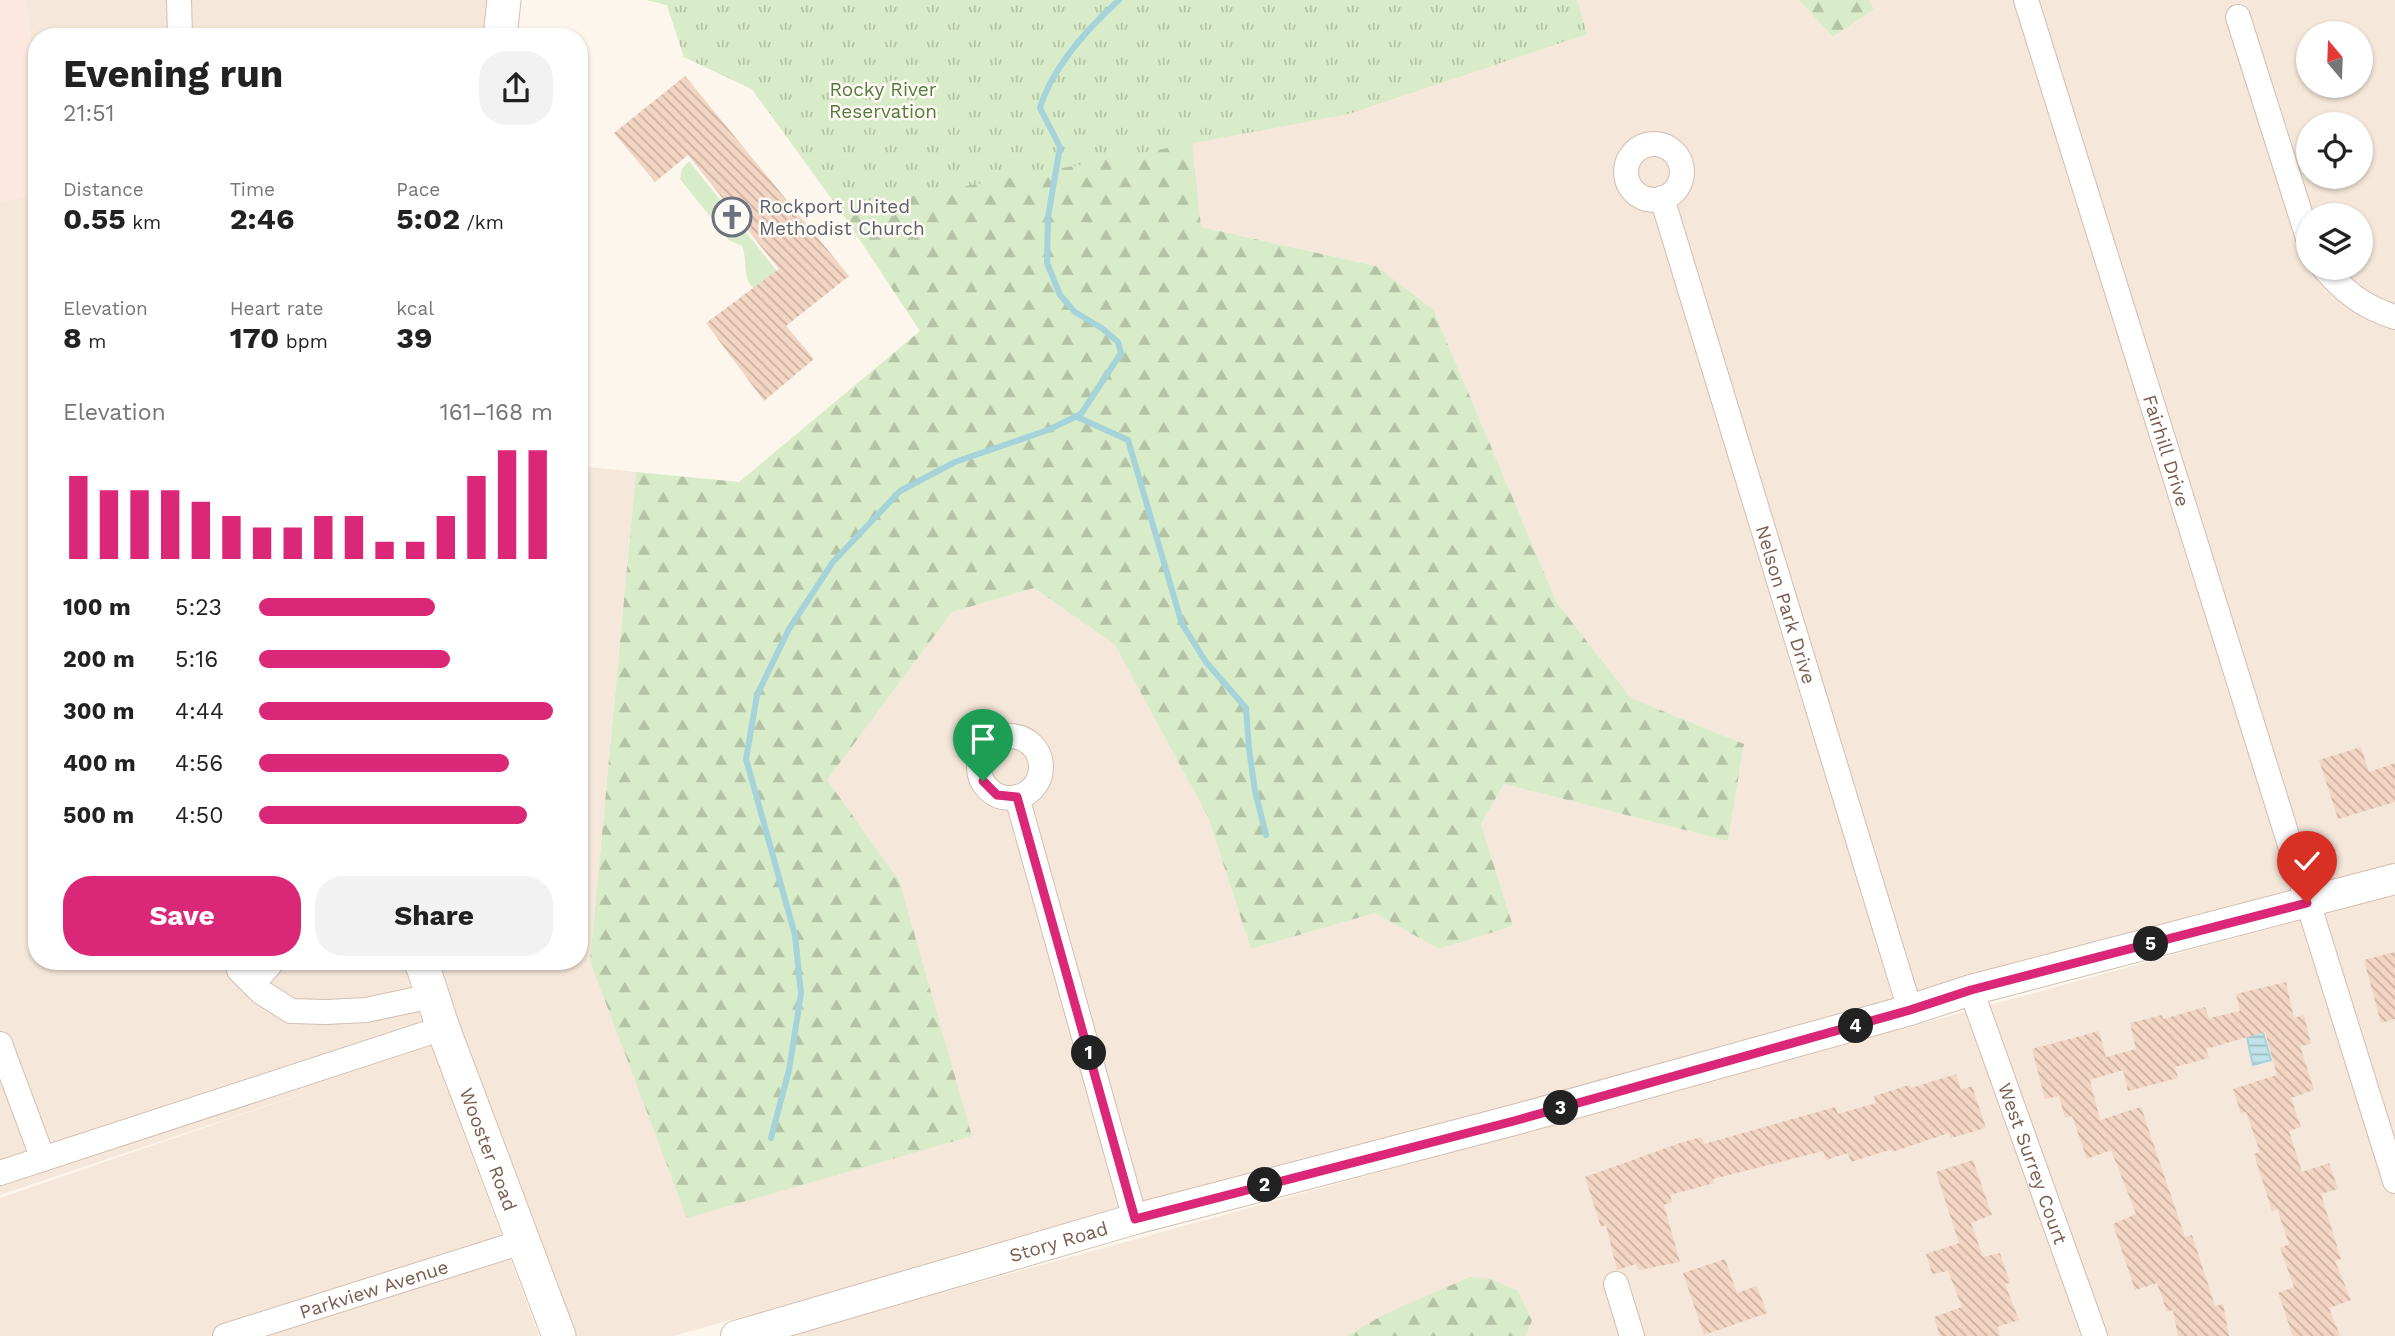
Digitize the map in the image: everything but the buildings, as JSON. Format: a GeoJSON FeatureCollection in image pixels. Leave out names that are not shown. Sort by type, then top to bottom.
{"type":"FeatureCollection","features":[{"type":"Feature","properties":{"kind":"main road"},"geometry":{"type":"LineString","coordinates":[[501,28],[504,0]]}},
{"type":"Feature","properties":{"kind":"main road","name":"Wooster Road"},"geometry":{"type":"LineString","coordinates":[[424,970],[522,1242],[559,1336]]}},
{"type":"Feature","properties":{"kind":"street"},"geometry":{"type":"LineString","coordinates":[[178,0],[180,28]]}},
{"type":"Feature","properties":{"kind":"street","name":"Fairhill Drive"},"geometry":{"type":"LineString","coordinates":[[2026,0],[2395,1181]]}},
{"type":"Feature","properties":{"kind":"street"},"geometry":{"type":"LineString","coordinates":[[2238,18],[2297,203]]}},
{"type":"Feature","properties":{"kind":"street","name":"Nelson Park Drive"},"geometry":{"type":"LineString","coordinates":[[1662,198],[1910,1010]]}},
{"type":"Feature","properties":{"kind":"street"},"geometry":{"type":"LineString","coordinates":[[2334,280],[2343,290],[2380,312],[2395,317]]}},
{"type":"Feature","properties":{"kind":"street"},"geometry":{"type":"LineString","coordinates":[[1017,797],[1135,1219]]}},
{"type":"Feature","properties":{"kind":"street","name":"Story Road"},"geometry":{"type":"LineString","coordinates":[[736,1336],[1135,1219],[1514,1121],[1910,1010],[1971,990],[2395,879]]}},
{"type":"Feature","properties":{"kind":"street"},"geometry":{"type":"LineString","coordinates":[[240,970],[275,1002],[291,1011],[366,1010],[432,996]]}},
{"type":"Feature","properties":{"kind":"street"},"geometry":{"type":"LineString","coordinates":[[253,984],[265,970]]}},
{"type":"Feature","properties":{"kind":"street","name":"West Surrey Court"},"geometry":{"type":"LineString","coordinates":[[1971,990],[2095,1336]]}},
{"type":"Feature","properties":{"kind":"street"},"geometry":{"type":"LineString","coordinates":[[0,1173],[443,1028]]}},
{"type":"Feature","properties":{"kind":"street"},"geometry":{"type":"LineString","coordinates":[[0,1044],[43,1159]]}},
{"type":"Feature","properties":{"kind":"street","name":"Parkview Avenue"},"geometry":{"type":"LineString","coordinates":[[225,1336],[522,1242]]}},
{"type":"Feature","properties":{"kind":"street"},"geometry":{"type":"LineString","coordinates":[[1616,1284],[1632,1336]]}},
{"type":"Feature","properties":{"kind":"shaded area"},"geometry":{"type":"Polygon","coordinates":[[[0,0],[26,0],[29,28],[28,194],[0,203],[0,0]]]}},
{"type":"Feature","properties":{"kind":"shaded area"},"geometry":{"type":"Polygon","coordinates":[[[26,0],[489,0],[486,28],[29,28],[26,0]]]}},
{"type":"Feature","properties":{"kind":"shaded area"},"geometry":{"type":"Polygon","coordinates":[[[1577,0],[1799,0],[1833,37],[1874,9],[1869,0],[2395,0],[2395,865],[673,1336],[573,1336],[448,1005],[439,970],[588,970],[588,467],[636,472],[590,961],[899,880],[826,780],[952,612],[1034,588],[1115,645],[1208,817],[1251,949],[1375,913],[1439,949],[1513,926],[1481,824],[1504,784],[1728,841],[1744,744],[1631,698],[1557,603],[1433,309],[1376,266],[1201,227],[1191,143],[1348,114],[1587,34],[1577,0]]]}},
{"type":"Feature","properties":{"kind":"shaded area"},"geometry":{"type":"Polygon","coordinates":[[[28,194],[28,970],[407,970],[412,993],[539,1336],[0,1336],[0,1198],[325,1086],[0,1195],[0,203],[28,194]]]}},
{"type":"Feature","properties":{"kind":"shaded area"},"geometry":{"type":"Polygon","coordinates":[[[2395,894],[2395,1336],[783,1336],[1486,1143],[2395,894]]]}},
{"type":"Feature","properties":{"kind":"green space"},"geometry":{"type":"Polygon","coordinates":[[[647,0],[1577,0],[1587,34],[1348,114],[1192,143],[1201,227],[1376,266],[1433,309],[1557,603],[1631,698],[1744,744],[1728,841],[1504,784],[1481,824],[1513,926],[1439,949],[1375,913],[1251,949],[1208,817],[1115,645],[1034,588],[952,612],[827,780],[899,880],[972,1136],[687,1218],[590,961],[636,472],[739,482],[920,331],[840,210],[752,89],[684,57],[667,5],[647,0]]]}},
{"type":"Feature","properties":{"kind":"green space","name":"Rocky River Reservation"},"geometry":{"type":"Polygon","coordinates":[[[647,0],[1577,0],[1587,34],[1348,114],[840,210],[752,89],[684,57],[667,5],[647,0]]]}},
{"type":"Feature","properties":{"kind":"green space"},"geometry":{"type":"Polygon","coordinates":[[[1799,0],[1869,0],[1874,9],[1833,37],[1799,0]]]}},
{"type":"Feature","properties":{"kind":"green space"},"geometry":{"type":"Polygon","coordinates":[[[689,161],[777,271],[754,288],[748,280],[742,246],[729,240],[680,179],[682,169],[689,161]]]}},
{"type":"Feature","properties":{"kind":"green space"},"geometry":{"type":"Polygon","coordinates":[[[1470,1277],[1491,1279],[1518,1291],[1532,1321],[1525,1336],[1347,1336],[1385,1314],[1470,1277]]]}},
{"type":"Feature","properties":{"kind":"water"},"geometry":{"type":"Polygon","coordinates":[[[2262,1029],[2271,1060],[2253,1065],[2246,1033],[2262,1029]]]}},
{"type":"Feature","properties":{"kind":"waterway"},"geometry":{"type":"LineString","coordinates":[[771,1138],[789,1070],[801,994],[795,935],[746,759],[757,695],[789,629],[833,562],[900,491],[955,462],[1048,430],[1081,414],[1121,353],[1118,342],[1075,312],[1060,295],[1047,263],[1048,217],[1060,147],[1040,108],[1053,78],[1072,50],[1119,0]]}},
{"type":"Feature","properties":{"kind":"waterway"},"geometry":{"type":"LineString","coordinates":[[1075,416],[1128,440],[1182,624],[1206,662],[1246,708],[1255,791],[1266,835]]}},
{"type":"Feature","properties":{"kind":"place","name":"Rockport United Methodist Church"},"geometry":{"type":"Point","coordinates":[732,217]}},
{"type":"Feature","properties":{"kind":"route"},"geometry":{"type":"LineString","coordinates":[[983,781],[997,795],[1017,797],[1135,1219],[1514,1121],[1736,1060],[1971,990],[2307,903]]}}]}
